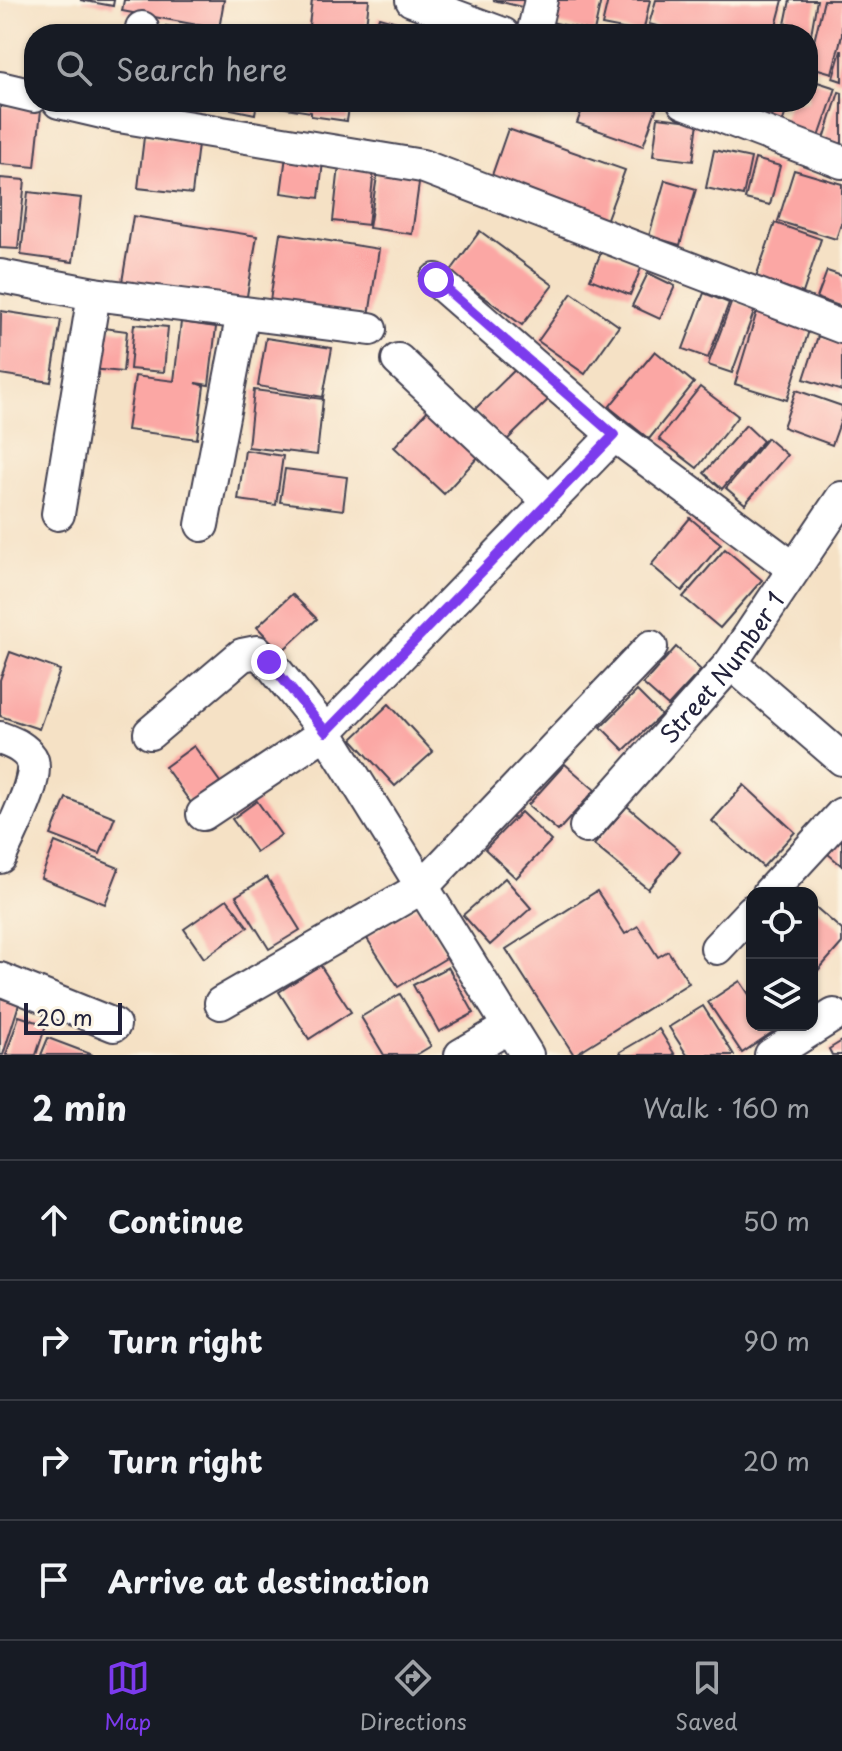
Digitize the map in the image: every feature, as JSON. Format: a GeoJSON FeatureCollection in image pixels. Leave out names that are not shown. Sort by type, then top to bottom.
{"type":"FeatureCollection","features":[{"type":"Feature","properties":{"kind":"street"},"geometry":{"type":"LineString","coordinates":[[412,0],[476,24]]}},
{"type":"Feature","properties":{"kind":"street"},"geometry":{"type":"LineString","coordinates":[[535,24],[541,0]]}},
{"type":"Feature","properties":{"kind":"street"},"geometry":{"type":"LineString","coordinates":[[0,88],[24,94]]}},
{"type":"Feature","properties":{"kind":"street"},"geometry":{"type":"LineString","coordinates":[[137,112],[422,166],[842,327]]}},
{"type":"Feature","properties":{"kind":"street"},"geometry":{"type":"LineString","coordinates":[[710,112],[842,162]]}},
{"type":"Feature","properties":{"kind":"street"},"geometry":{"type":"LineString","coordinates":[[0,276],[94,294],[370,329]]}},
{"type":"Feature","properties":{"kind":"street"},"geometry":{"type":"LineString","coordinates":[[436,280],[614,435],[793,568]]}},
{"type":"Feature","properties":{"kind":"street"},"geometry":{"type":"LineString","coordinates":[[58,514],[94,294]]}},
{"type":"Feature","properties":{"kind":"street"},"geometry":{"type":"LineString","coordinates":[[202,525],[243,313]]}},
{"type":"Feature","properties":{"kind":"street"},"geometry":{"type":"LineString","coordinates":[[398,360],[550,502]]}},
{"type":"Feature","properties":{"kind":"street"},"geometry":{"type":"LineString","coordinates":[[203,814],[326,732],[614,435]]}},
{"type":"Feature","properties":{"kind":"street","name":"Street Number 1"},"geometry":{"type":"LineString","coordinates":[[586,827],[731,663],[842,498]]}},
{"type":"Feature","properties":{"kind":"street"},"geometry":{"type":"LineString","coordinates":[[221,1003],[421,888],[651,647]]}},
{"type":"Feature","properties":{"kind":"street"},"geometry":{"type":"LineString","coordinates":[[150,733],[242,655],[257,652],[269,662],[326,732],[527,1055]]}},
{"type":"Feature","properties":{"kind":"street"},"geometry":{"type":"LineString","coordinates":[[731,663],[842,759]]}},
{"type":"Feature","properties":{"kind":"street"},"geometry":{"type":"LineString","coordinates":[[0,738],[21,747],[33,761],[33,777],[0,857]]}},
{"type":"Feature","properties":{"kind":"street"},"geometry":{"type":"LineString","coordinates":[[775,887],[842,814]]}},
{"type":"Feature","properties":{"kind":"street"},"geometry":{"type":"LineString","coordinates":[[717,948],[746,917]]}},
{"type":"Feature","properties":{"kind":"street"},"geometry":{"type":"LineString","coordinates":[[0,979],[114,1025]]}},
{"type":"Feature","properties":{"kind":"street"},"geometry":{"type":"LineString","coordinates":[[771,1055],[834,1015]]}},
{"type":"Feature","properties":{"kind":"street"},"geometry":{"type":"LineString","coordinates":[[461,1055],[509,1027]]}},
{"type":"Feature","properties":{"kind":"building"},"geometry":{"type":"Polygon","coordinates":[[[80,0],[114,0],[113,6],[80,0]]]}},
{"type":"Feature","properties":{"kind":"building"},"geometry":{"type":"Polygon","coordinates":[[[124,0],[224,0],[220,24],[192,24],[122,11],[124,0]]]}},
{"type":"Feature","properties":{"kind":"building"},"geometry":{"type":"Polygon","coordinates":[[[312,0],[369,0],[366,24],[309,24],[312,0]]]}},
{"type":"Feature","properties":{"kind":"building"},"geometry":{"type":"Polygon","coordinates":[[[493,0],[527,0],[526,8],[493,0]]]}},
{"type":"Feature","properties":{"kind":"building"},"geometry":{"type":"Polygon","coordinates":[[[556,0],[601,0],[596,24],[551,22],[556,0]]]}},
{"type":"Feature","properties":{"kind":"building"},"geometry":{"type":"Polygon","coordinates":[[[608,0],[650,0],[645,24],[602,24],[608,0]]]}},
{"type":"Feature","properties":{"kind":"building"},"geometry":{"type":"Polygon","coordinates":[[[656,0],[783,0],[777,24],[649,24],[656,0]]]}},
{"type":"Feature","properties":{"kind":"building"},"geometry":{"type":"Polygon","coordinates":[[[790,0],[817,0],[813,24],[785,24],[790,0]]]}},
{"type":"Feature","properties":{"kind":"building"},"geometry":{"type":"Polygon","coordinates":[[[824,0],[842,0],[842,35],[832,73],[818,69],[818,25],[824,0]]]}},
{"type":"Feature","properties":{"kind":"building"},"geometry":{"type":"Polygon","coordinates":[[[379,17],[404,24],[377,24],[379,17]]]}},
{"type":"Feature","properties":{"kind":"building"},"geometry":{"type":"Polygon","coordinates":[[[842,51],[842,81],[833,78],[842,51]]]}},
{"type":"Feature","properties":{"kind":"building"},"geometry":{"type":"Polygon","coordinates":[[[818,82],[836,88],[819,137],[782,124],[786,112],[818,112],[818,82]]]}},
{"type":"Feature","properties":{"kind":"building"},"geometry":{"type":"Polygon","coordinates":[[[839,92],[842,93],[842,144],[824,139],[839,92]]]}},
{"type":"Feature","properties":{"kind":"building"},"geometry":{"type":"Polygon","coordinates":[[[0,106],[24,108],[24,112],[41,112],[35,167],[0,164],[0,106]]]}},
{"type":"Feature","properties":{"kind":"building"},"geometry":{"type":"Polygon","coordinates":[[[311,112],[348,112],[347,121],[311,116],[311,112]]]}},
{"type":"Feature","properties":{"kind":"building"},"geometry":{"type":"Polygon","coordinates":[[[581,112],[655,112],[643,146],[577,123],[581,112]]]}},
{"type":"Feature","properties":{"kind":"building"},"geometry":{"type":"Polygon","coordinates":[[[751,112],[772,112],[771,117],[751,112]]]}},
{"type":"Feature","properties":{"kind":"building"},"geometry":{"type":"Polygon","coordinates":[[[658,117],[698,122],[693,161],[653,156],[658,117]]]}},
{"type":"Feature","properties":{"kind":"building"},"geometry":{"type":"Polygon","coordinates":[[[508,129],[625,170],[606,221],[490,181],[508,129]]]}},
{"type":"Feature","properties":{"kind":"building"},"geometry":{"type":"Polygon","coordinates":[[[144,137],[198,144],[192,194],[138,188],[144,137]]]}},
{"type":"Feature","properties":{"kind":"building"},"geometry":{"type":"Polygon","coordinates":[[[714,150],[751,158],[743,196],[706,188],[714,150]]]}},
{"type":"Feature","properties":{"kind":"building"},"geometry":{"type":"Polygon","coordinates":[[[286,156],[323,161],[319,198],[281,193],[286,156]]]}},
{"type":"Feature","properties":{"kind":"building"},"geometry":{"type":"Polygon","coordinates":[[[755,159],[780,166],[770,205],[745,199],[755,159]]]}},
{"type":"Feature","properties":{"kind":"building"},"geometry":{"type":"Polygon","coordinates":[[[339,166],[374,169],[368,225],[333,221],[339,166]]]}},
{"type":"Feature","properties":{"kind":"building"},"geometry":{"type":"Polygon","coordinates":[[[378,170],[420,176],[412,234],[369,228],[378,170]]]}},
{"type":"Feature","properties":{"kind":"building"},"geometry":{"type":"Polygon","coordinates":[[[794,170],[842,184],[842,221],[836,239],[778,221],[794,170]]]}},
{"type":"Feature","properties":{"kind":"building"},"geometry":{"type":"Polygon","coordinates":[[[0,178],[25,180],[18,249],[0,248],[0,178]]]}},
{"type":"Feature","properties":{"kind":"building"},"geometry":{"type":"Polygon","coordinates":[[[665,180],[696,189],[680,245],[649,236],[665,180]]]}},
{"type":"Feature","properties":{"kind":"building"},"geometry":{"type":"Polygon","coordinates":[[[28,192],[81,198],[73,262],[21,255],[28,192]]]}},
{"type":"Feature","properties":{"kind":"building"},"geometry":{"type":"Polygon","coordinates":[[[133,216],[257,236],[246,302],[122,282],[133,216]]]}},
{"type":"Feature","properties":{"kind":"building"},"geometry":{"type":"Polygon","coordinates":[[[775,223],[821,239],[803,293],[756,277],[775,223]]]}},
{"type":"Feature","properties":{"kind":"building"},"geometry":{"type":"Polygon","coordinates":[[[480,231],[553,285],[522,325],[450,272],[480,231]]]}},
{"type":"Feature","properties":{"kind":"building"},"geometry":{"type":"Polygon","coordinates":[[[280,233],[379,249],[369,316],[270,301],[280,233]]]}},
{"type":"Feature","properties":{"kind":"building"},"geometry":{"type":"Polygon","coordinates":[[[602,250],[642,266],[630,295],[590,279],[602,250]]]}},
{"type":"Feature","properties":{"kind":"building"},"geometry":{"type":"Polygon","coordinates":[[[827,271],[842,276],[842,307],[817,298],[827,271]]]}},
{"type":"Feature","properties":{"kind":"building"},"geometry":{"type":"Polygon","coordinates":[[[648,273],[675,286],[660,319],[632,306],[648,273]]]}},
{"type":"Feature","properties":{"kind":"building"},"geometry":{"type":"Polygon","coordinates":[[[572,293],[619,326],[585,374],[538,341],[572,293]]]}},
{"type":"Feature","properties":{"kind":"building"},"geometry":{"type":"Polygon","coordinates":[[[704,293],[729,303],[708,358],[683,349],[704,293]]]}},
{"type":"Feature","properties":{"kind":"building"},"geometry":{"type":"Polygon","coordinates":[[[732,301],[755,309],[732,373],[708,365],[732,301]]]}},
{"type":"Feature","properties":{"kind":"building"},"geometry":{"type":"Polygon","coordinates":[[[758,308],[811,324],[787,400],[735,384],[758,308]]]}},
{"type":"Feature","properties":{"kind":"building"},"geometry":{"type":"Polygon","coordinates":[[[1,311],[61,320],[51,382],[0,374],[1,311]]]}},
{"type":"Feature","properties":{"kind":"building"},"geometry":{"type":"Polygon","coordinates":[[[181,322],[216,327],[209,385],[196,383],[204,386],[197,439],[127,430],[135,376],[174,381],[181,322]]]}},
{"type":"Feature","properties":{"kind":"building"},"geometry":{"type":"Polygon","coordinates":[[[134,324],[168,327],[164,372],[130,369],[134,324]]]}},
{"type":"Feature","properties":{"kind":"building"},"geometry":{"type":"Polygon","coordinates":[[[96,327],[127,331],[123,372],[91,369],[96,327]]]}},
{"type":"Feature","properties":{"kind":"building"},"geometry":{"type":"Polygon","coordinates":[[[818,336],[842,344],[842,391],[804,379],[818,336]]]}},
{"type":"Feature","properties":{"kind":"building"},"geometry":{"type":"Polygon","coordinates":[[[266,338],[332,348],[323,397],[258,386],[266,338]]]}},
{"type":"Feature","properties":{"kind":"building"},"geometry":{"type":"Polygon","coordinates":[[[655,351],[694,383],[649,439],[609,407],[655,351]]]}},
{"type":"Feature","properties":{"kind":"building"},"geometry":{"type":"Polygon","coordinates":[[[522,363],[554,394],[505,442],[474,410],[522,363]]]}},
{"type":"Feature","properties":{"kind":"building"},"geometry":{"type":"Polygon","coordinates":[[[700,387],[738,416],[697,468],[659,439],[700,387]]]}},
{"type":"Feature","properties":{"kind":"building"},"geometry":{"type":"Polygon","coordinates":[[[254,390],[323,399],[317,455],[248,447],[254,390]]]}},
{"type":"Feature","properties":{"kind":"building"},"geometry":{"type":"Polygon","coordinates":[[[796,390],[842,406],[842,417],[832,445],[783,427],[796,390]]]}},
{"type":"Feature","properties":{"kind":"building"},"geometry":{"type":"Polygon","coordinates":[[[430,408],[481,454],[444,494],[394,447],[430,408]]]}},
{"type":"Feature","properties":{"kind":"building"},"geometry":{"type":"Polygon","coordinates":[[[746,425],[763,441],[722,489],[704,473],[746,425]]]}},
{"type":"Feature","properties":{"kind":"building"},"geometry":{"type":"Polygon","coordinates":[[[767,438],[787,455],[745,504],[726,488],[767,438]]]}},
{"type":"Feature","properties":{"kind":"building"},"geometry":{"type":"Polygon","coordinates":[[[245,450],[283,456],[276,505],[238,500],[245,450]]]}},
{"type":"Feature","properties":{"kind":"building"},"geometry":{"type":"Polygon","coordinates":[[[285,469],[347,477],[343,510],[280,502],[285,469]]]}},
{"type":"Feature","properties":{"kind":"building"},"geometry":{"type":"Polygon","coordinates":[[[690,518],[721,544],[682,591],[651,565],[690,518]]]}},
{"type":"Feature","properties":{"kind":"building"},"geometry":{"type":"Polygon","coordinates":[[[725,549],[762,580],[720,628],[683,597],[725,549]]]}},
{"type":"Feature","properties":{"kind":"building"},"geometry":{"type":"Polygon","coordinates":[[[292,594],[317,619],[281,652],[257,627],[292,594]]]}},
{"type":"Feature","properties":{"kind":"building"},"geometry":{"type":"Polygon","coordinates":[[[676,647],[701,670],[668,706],[643,684],[676,647]]]}},
{"type":"Feature","properties":{"kind":"building"},"geometry":{"type":"Polygon","coordinates":[[[10,652],[60,670],[39,729],[0,716],[0,680],[10,652]]]}},
{"type":"Feature","properties":{"kind":"building"},"geometry":{"type":"Polygon","coordinates":[[[637,691],[661,715],[624,750],[601,727],[637,691]]]}},
{"type":"Feature","properties":{"kind":"building"},"geometry":{"type":"Polygon","coordinates":[[[389,704],[433,752],[395,786],[352,739],[389,704]]]}},
{"type":"Feature","properties":{"kind":"building"},"geometry":{"type":"Polygon","coordinates":[[[194,746],[220,782],[191,803],[165,767],[194,746]]]}},
{"type":"Feature","properties":{"kind":"building"},"geometry":{"type":"Polygon","coordinates":[[[565,764],[595,790],[558,831],[528,805],[565,764]]]}},
{"type":"Feature","properties":{"kind":"building"},"geometry":{"type":"Polygon","coordinates":[[[744,785],[795,832],[763,867],[712,821],[744,785]]]}},
{"type":"Feature","properties":{"kind":"building"},"geometry":{"type":"Polygon","coordinates":[[[66,798],[115,817],[100,854],[51,835],[66,798]]]}},
{"type":"Feature","properties":{"kind":"building"},"geometry":{"type":"Polygon","coordinates":[[[257,801],[281,835],[256,852],[232,819],[257,801]]]}},
{"type":"Feature","properties":{"kind":"building"},"geometry":{"type":"Polygon","coordinates":[[[627,806],[680,851],[648,889],[594,845],[627,806]]]}},
{"type":"Feature","properties":{"kind":"building"},"geometry":{"type":"Polygon","coordinates":[[[521,812],[551,841],[516,878],[485,849],[521,812]]]}},
{"type":"Feature","properties":{"kind":"building"},"geometry":{"type":"Polygon","coordinates":[[[842,837],[842,866],[828,854],[842,837]]]}},
{"type":"Feature","properties":{"kind":"building"},"geometry":{"type":"Polygon","coordinates":[[[55,842],[119,868],[105,904],[41,878],[55,842]]]}},
{"type":"Feature","properties":{"kind":"building"},"geometry":{"type":"Polygon","coordinates":[[[267,877],[300,930],[269,949],[236,896],[267,877]]]}},
{"type":"Feature","properties":{"kind":"building"},"geometry":{"type":"Polygon","coordinates":[[[505,878],[531,908],[490,945],[463,915],[505,878]]]}},
{"type":"Feature","properties":{"kind":"building"},"geometry":{"type":"Polygon","coordinates":[[[597,891],[625,934],[638,926],[658,957],[668,951],[689,983],[574,1055],[506,949],[597,891]]]}},
{"type":"Feature","properties":{"kind":"building"},"geometry":{"type":"Polygon","coordinates":[[[227,899],[248,927],[204,958],[184,929],[227,899]]]}},
{"type":"Feature","properties":{"kind":"building"},"geometry":{"type":"Polygon","coordinates":[[[417,906],[448,957],[398,987],[366,937],[417,906]]]}},
{"type":"Feature","properties":{"kind":"building"},"geometry":{"type":"Polygon","coordinates":[[[818,909],[842,930],[842,943],[818,970],[818,909]]]}},
{"type":"Feature","properties":{"kind":"building"},"geometry":{"type":"Polygon","coordinates":[[[320,965],[351,1012],[309,1039],[279,992],[320,965]]]}},
{"type":"Feature","properties":{"kind":"building"},"geometry":{"type":"Polygon","coordinates":[[[448,967],[474,1013],[439,1032],[413,985],[448,967]]]}},
{"type":"Feature","properties":{"kind":"building"},"geometry":{"type":"Polygon","coordinates":[[[740,981],[746,990],[746,1031],[774,1031],[742,1053],[708,1002],[740,981]]]}},
{"type":"Feature","properties":{"kind":"building"},"geometry":{"type":"Polygon","coordinates":[[[400,994],[431,1046],[416,1055],[384,1055],[361,1017],[400,994]]]}},
{"type":"Feature","properties":{"kind":"building"},"geometry":{"type":"Polygon","coordinates":[[[0,998],[19,1004],[3,1055],[0,1055],[0,998]]]}},
{"type":"Feature","properties":{"kind":"building"},"geometry":{"type":"Polygon","coordinates":[[[703,1006],[734,1055],[687,1055],[669,1027],[703,1006]]]}},
{"type":"Feature","properties":{"kind":"building"},"geometry":{"type":"Polygon","coordinates":[[[19,1016],[46,1025],[36,1055],[6,1055],[19,1016]]]}},
{"type":"Feature","properties":{"kind":"building"},"geometry":{"type":"Polygon","coordinates":[[[659,1029],[675,1055],[622,1055],[620,1052],[659,1029]]]}},
{"type":"Feature","properties":{"kind":"building"},"geometry":{"type":"Polygon","coordinates":[[[48,1038],[93,1055],[41,1055],[48,1038]]]}},
{"type":"Feature","properties":{"kind":"building"},"geometry":{"type":"Polygon","coordinates":[[[842,1041],[842,1055],[832,1055],[829,1049],[842,1041]]]}},
{"type":"Feature","properties":{"kind":"route"},"geometry":{"type":"LineString","coordinates":[[269,662],[326,732],[614,435],[436,280]]}}]}
